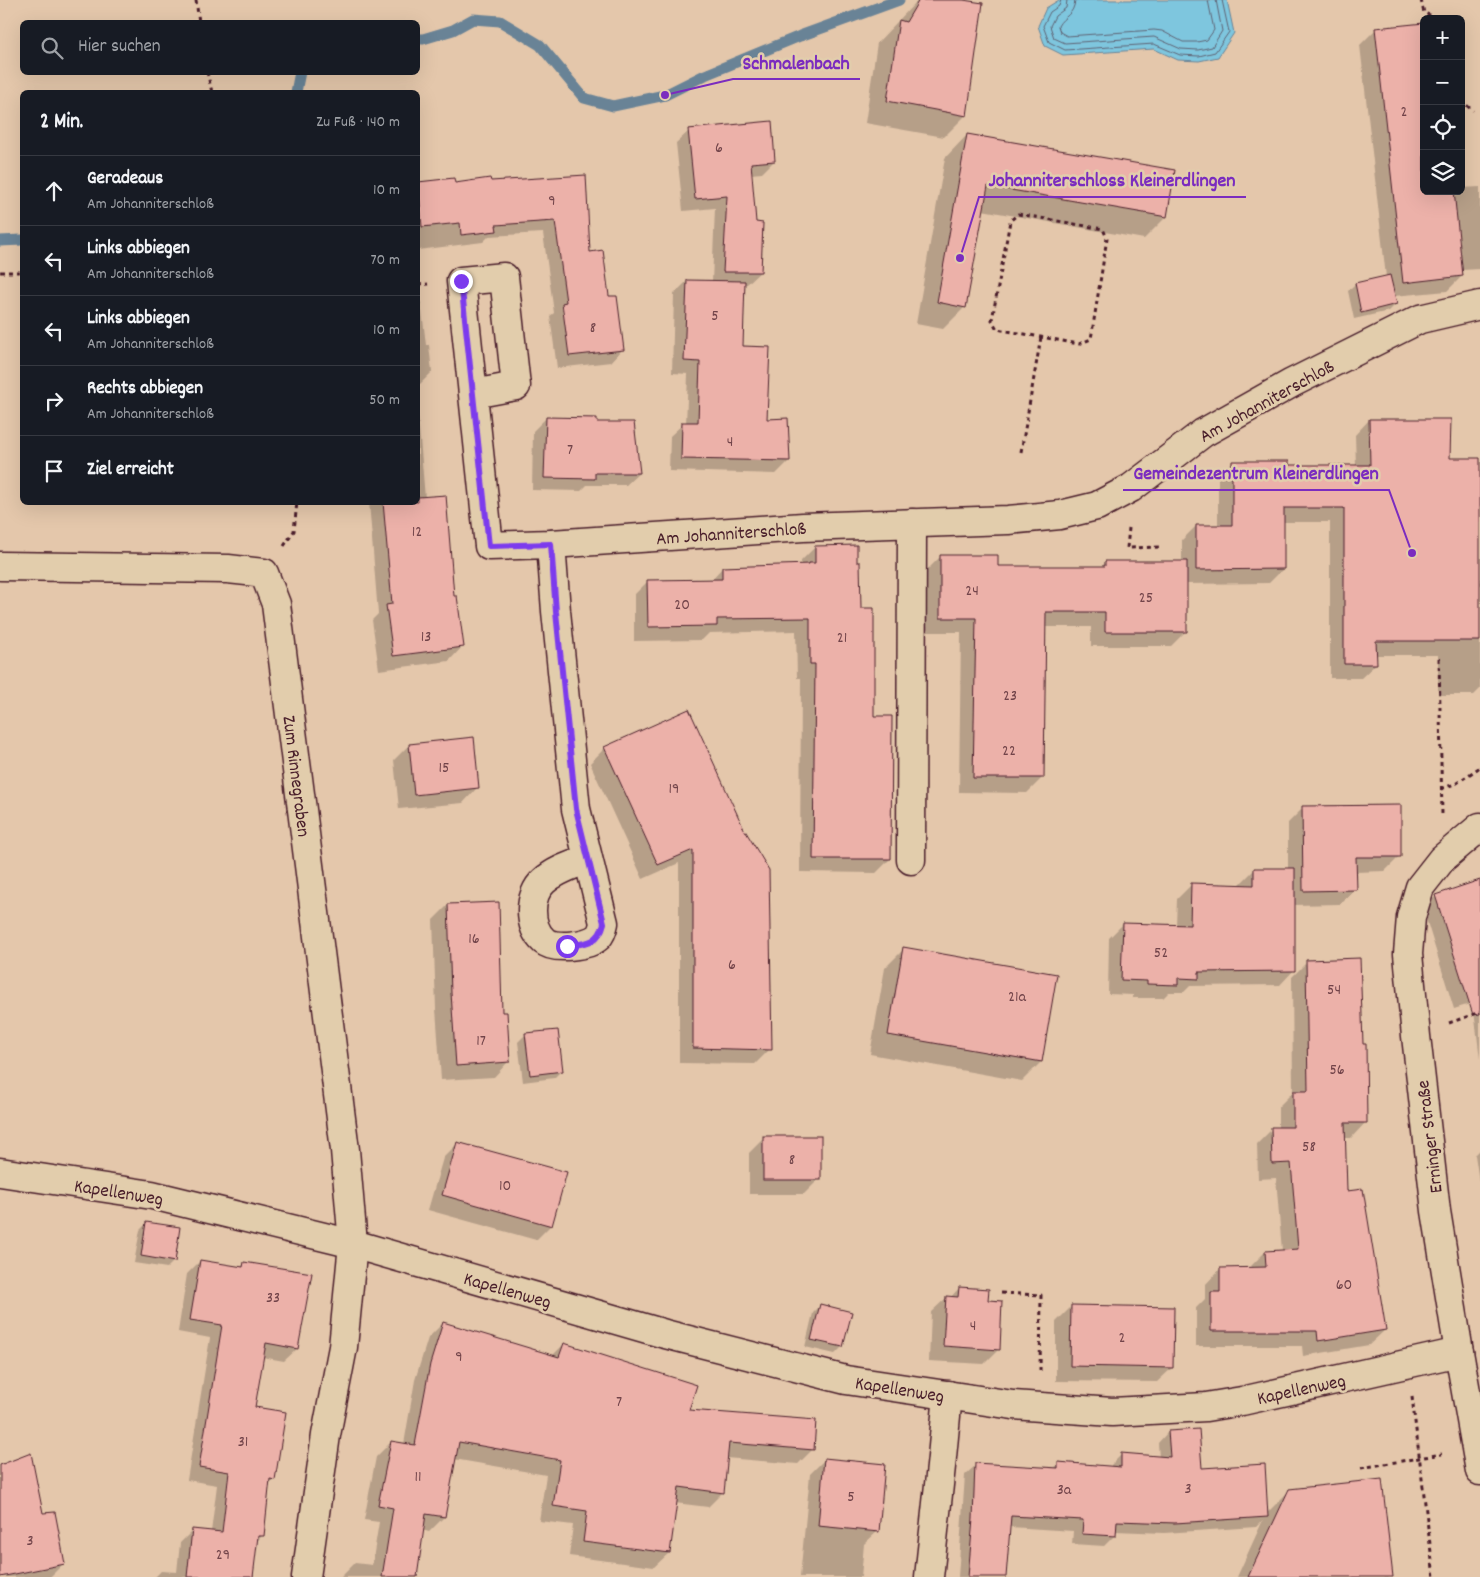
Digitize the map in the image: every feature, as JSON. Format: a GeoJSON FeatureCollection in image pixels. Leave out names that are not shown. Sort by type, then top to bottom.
{"type":"FeatureCollection","features":[{"type":"Feature","properties":{"kind":"street","name":"Am Johanniterschloß"},"geometry":{"type":"LineString","coordinates":[[473,394],[489,546],[551,544],[802,527],[1008,520],[1060,515],[1097,506],[1131,488],[1202,433],[1292,382],[1420,319],[1480,305]]}},
{"type":"Feature","properties":{"kind":"street"},"geometry":{"type":"LineString","coordinates":[[911,860],[912,523]]}},
{"type":"Feature","properties":{"kind":"street"},"geometry":{"type":"LineString","coordinates":[[551,544],[576,809],[588,859]]}},
{"type":"Feature","properties":{"kind":"street"},"geometry":{"type":"LineString","coordinates":[[0,566],[228,569],[264,573]]}},
{"type":"Feature","properties":{"kind":"street","name":"Zum Rinnegraben"},"geometry":{"type":"LineString","coordinates":[[264,573],[276,604],[344,1140],[353,1244]]}},
{"type":"Feature","properties":{"kind":"street","name":"Erninger Straße"},"geometry":{"type":"LineString","coordinates":[[1478,1460],[1436,1212],[1408,954],[1411,917],[1420,887],[1442,859],[1480,827]]}},
{"type":"Feature","properties":{"kind":"street","name":"Kapellenweg"},"geometry":{"type":"LineString","coordinates":[[0,1172],[152,1194],[353,1244],[665,1334],[846,1380],[1013,1405],[1112,1412],[1206,1406],[1242,1401],[1459,1352]]}},
{"type":"Feature","properties":{"kind":"street"},"geometry":{"type":"LineString","coordinates":[[306,1577],[326,1434],[343,1347],[353,1244]]}},
{"type":"Feature","properties":{"kind":"street"},"geometry":{"type":"LineString","coordinates":[[928,1577],[948,1395]]}},
{"type":"Feature","properties":{"kind":"path"},"geometry":{"type":"LineString","coordinates":[[196,0],[199,20]]}},
{"type":"Feature","properties":{"kind":"path"},"geometry":{"type":"LineString","coordinates":[[1421,0],[1424,13],[1430,15]]}},
{"type":"Feature","properties":{"kind":"path"},"geometry":{"type":"LineString","coordinates":[[208,75],[212,90]]}},
{"type":"Feature","properties":{"kind":"path"},"geometry":{"type":"LineString","coordinates":[[1465,104],[1473,111]]}},
{"type":"Feature","properties":{"kind":"path"},"geometry":{"type":"LineString","coordinates":[[1018,214],[1103,229],[1107,238],[1091,339],[1079,344],[1041,337],[997,329],[992,320],[1010,221],[1018,214]]}},
{"type":"Feature","properties":{"kind":"path"},"geometry":{"type":"LineString","coordinates":[[0,272],[20,272]]}},
{"type":"Feature","properties":{"kind":"path"},"geometry":{"type":"LineString","coordinates":[[1021,452],[1041,337]]}},
{"type":"Feature","properties":{"kind":"path"},"geometry":{"type":"LineString","coordinates":[[1112,497],[1129,525],[1127,548],[1161,547]]}},
{"type":"Feature","properties":{"kind":"path"},"geometry":{"type":"LineString","coordinates":[[264,573],[294,531],[297,505]]}},
{"type":"Feature","properties":{"kind":"path"},"geometry":{"type":"LineString","coordinates":[[1439,658],[1442,821],[1456,847]]}},
{"type":"Feature","properties":{"kind":"path"},"geometry":{"type":"LineString","coordinates":[[1441,789],[1456,783],[1480,767]]}},
{"type":"Feature","properties":{"kind":"path"},"geometry":{"type":"LineString","coordinates":[[1002,1293],[1041,1295],[1039,1407]]}},
{"type":"Feature","properties":{"kind":"path"},"geometry":{"type":"LineString","coordinates":[[1408,1364],[1434,1577]]}},
{"type":"Feature","properties":{"kind":"path"},"geometry":{"type":"LineString","coordinates":[[1361,1468],[1419,1458],[1478,1460]]}},
{"type":"Feature","properties":{"kind":"water"},"geometry":{"type":"Polygon","coordinates":[[[1059,0],[1227,0],[1234,33],[1218,57],[1199,61],[1178,60],[1154,49],[1063,55],[1045,46],[1038,26],[1046,8],[1059,0]]]}},
{"type":"Feature","properties":{"kind":"building"},"geometry":{"type":"Polygon","coordinates":[[[919,0],[963,0],[983,3],[967,116],[887,101],[899,20],[906,22],[919,0]]]}},
{"type":"Feature","properties":{"kind":"building"},"geometry":{"type":"Polygon","coordinates":[[[1420,23],[1420,195],[1454,195],[1463,276],[1403,283],[1375,28],[1420,23]]]}},
{"type":"Feature","properties":{"kind":"building"},"geometry":{"type":"Polygon","coordinates":[[[772,121],[775,161],[751,163],[756,222],[763,223],[761,272],[723,272],[727,196],[695,199],[688,129],[772,121]]]}},
{"type":"Feature","properties":{"kind":"building"},"geometry":{"type":"Polygon","coordinates":[[[967,134],[1175,170],[1167,217],[988,186],[966,308],[937,302],[967,134]]]}},
{"type":"Feature","properties":{"kind":"building"},"geometry":{"type":"Polygon","coordinates":[[[586,175],[590,252],[603,250],[609,296],[617,296],[624,350],[569,356],[562,303],[566,302],[555,221],[496,225],[497,231],[461,235],[460,223],[422,227],[420,182],[454,178],[455,183],[490,178],[491,181],[586,175]]]}},
{"type":"Feature","properties":{"kind":"building"},"geometry":{"type":"Polygon","coordinates":[[[1390,275],[1397,304],[1361,313],[1355,283],[1390,275]]]}},
{"type":"Feature","properties":{"kind":"building"},"geometry":{"type":"Polygon","coordinates":[[[687,280],[745,281],[743,346],[770,347],[767,419],[788,418],[790,461],[681,459],[682,422],[698,422],[700,362],[684,361],[687,280]]]}},
{"type":"Feature","properties":{"kind":"building"},"geometry":{"type":"Polygon","coordinates":[[[546,417],[597,418],[597,422],[634,422],[640,473],[595,473],[595,479],[544,478],[546,417]]]}},
{"type":"Feature","properties":{"kind":"building"},"geometry":{"type":"Polygon","coordinates":[[[1369,419],[1451,419],[1450,458],[1480,458],[1480,641],[1376,641],[1377,664],[1344,664],[1344,508],[1284,508],[1284,569],[1196,570],[1196,525],[1232,525],[1232,461],[1289,461],[1289,465],[1370,465],[1369,419]]]}},
{"type":"Feature","properties":{"kind":"building"},"geometry":{"type":"Polygon","coordinates":[[[446,495],[454,596],[457,596],[464,647],[393,656],[386,605],[392,604],[383,505],[420,505],[420,497],[446,495]]]}},
{"type":"Feature","properties":{"kind":"building"},"geometry":{"type":"Polygon","coordinates":[[[857,545],[857,562],[860,562],[861,608],[874,608],[874,716],[892,716],[891,859],[813,859],[815,664],[810,664],[810,618],[717,619],[717,626],[648,627],[647,580],[722,579],[722,567],[809,564],[815,563],[815,546],[857,545]]]}},
{"type":"Feature","properties":{"kind":"building"},"geometry":{"type":"Polygon","coordinates":[[[940,555],[998,555],[998,566],[1105,566],[1105,561],[1187,561],[1187,632],[1105,632],[1105,612],[1046,612],[1044,778],[973,778],[976,618],[940,618],[940,555]]]}},
{"type":"Feature","properties":{"kind":"building"},"geometry":{"type":"Polygon","coordinates":[[[689,709],[743,827],[769,870],[772,1050],[693,1048],[693,850],[658,865],[604,747],[689,709]]]}},
{"type":"Feature","properties":{"kind":"building"},"geometry":{"type":"Polygon","coordinates":[[[474,737],[479,788],[414,795],[409,744],[474,737]]]}},
{"type":"Feature","properties":{"kind":"building"},"geometry":{"type":"Polygon","coordinates":[[[1401,805],[1401,857],[1356,857],[1357,890],[1303,891],[1302,806],[1401,805]]]}},
{"type":"Feature","properties":{"kind":"building"},"geometry":{"type":"Polygon","coordinates":[[[1254,868],[1295,868],[1295,971],[1199,972],[1199,979],[1178,978],[1178,985],[1147,984],[1147,981],[1121,980],[1123,923],[1190,925],[1191,883],[1254,885],[1254,868]]]}},
{"type":"Feature","properties":{"kind":"building"},"geometry":{"type":"Polygon","coordinates":[[[1480,880],[1480,1014],[1473,1015],[1435,895],[1480,880]]]}},
{"type":"Feature","properties":{"kind":"building"},"geometry":{"type":"Polygon","coordinates":[[[499,902],[502,1012],[507,1012],[510,1062],[456,1066],[448,904],[499,902]]]}},
{"type":"Feature","properties":{"kind":"building"},"geometry":{"type":"Polygon","coordinates":[[[903,947],[1057,974],[1042,1062],[888,1035],[903,947]]]}},
{"type":"Feature","properties":{"kind":"building"},"geometry":{"type":"Polygon","coordinates":[[[1360,958],[1363,1044],[1366,1044],[1367,1123],[1345,1123],[1347,1191],[1363,1189],[1386,1330],[1318,1341],[1317,1331],[1211,1331],[1211,1292],[1220,1292],[1220,1268],[1266,1267],[1265,1251],[1298,1249],[1291,1163],[1272,1164],[1271,1127],[1293,1127],[1293,1091],[1308,1091],[1306,960],[1360,958]]]}},
{"type":"Feature","properties":{"kind":"building"},"geometry":{"type":"Polygon","coordinates":[[[558,1030],[563,1071],[530,1075],[525,1033],[558,1030]]]}},
{"type":"Feature","properties":{"kind":"building"},"geometry":{"type":"Polygon","coordinates":[[[763,1136],[821,1136],[821,1180],[763,1180],[763,1136]]]}},
{"type":"Feature","properties":{"kind":"building"},"geometry":{"type":"Polygon","coordinates":[[[457,1142],[567,1172],[552,1226],[442,1195],[457,1142]]]}},
{"type":"Feature","properties":{"kind":"building"},"geometry":{"type":"Polygon","coordinates":[[[146,1222],[180,1227],[175,1262],[141,1256],[146,1222]]]}},
{"type":"Feature","properties":{"kind":"building"},"geometry":{"type":"Polygon","coordinates":[[[200,1260],[243,1267],[244,1262],[312,1273],[298,1349],[266,1343],[255,1407],[286,1412],[275,1480],[270,1479],[264,1536],[258,1536],[253,1577],[187,1577],[192,1529],[222,1532],[229,1472],[199,1467],[222,1325],[190,1320],[200,1260]]]}},
{"type":"Feature","properties":{"kind":"building"},"geometry":{"type":"Polygon","coordinates":[[[959,1287],[989,1289],[988,1300],[1002,1301],[1000,1350],[943,1346],[946,1296],[958,1297],[959,1287]]]}},
{"type":"Feature","properties":{"kind":"building"},"geometry":{"type":"Polygon","coordinates":[[[820,1304],[852,1312],[843,1347],[811,1340],[820,1304]]]}},
{"type":"Feature","properties":{"kind":"building"},"geometry":{"type":"Polygon","coordinates":[[[1071,1305],[1174,1307],[1173,1368],[1070,1366],[1071,1305]]]}},
{"type":"Feature","properties":{"kind":"building"},"geometry":{"type":"Polygon","coordinates":[[[443,1322],[559,1357],[564,1343],[697,1385],[689,1410],[816,1420],[814,1450],[729,1443],[724,1493],[679,1487],[670,1553],[583,1542],[587,1511],[553,1506],[560,1460],[459,1442],[445,1517],[426,1514],[417,1577],[382,1577],[393,1508],[378,1505],[391,1441],[415,1445],[430,1364],[443,1322]]]}},
{"type":"Feature","properties":{"kind":"building"},"geometry":{"type":"Polygon","coordinates":[[[1199,1429],[1202,1468],[1265,1464],[1268,1517],[1175,1523],[1117,1521],[1116,1536],[1082,1534],[1083,1520],[1011,1516],[1006,1577],[968,1577],[975,1463],[1058,1468],[1058,1462],[1121,1467],[1121,1453],[1170,1457],[1168,1431],[1199,1429]]]}},
{"type":"Feature","properties":{"kind":"building"},"geometry":{"type":"Polygon","coordinates":[[[31,1453],[43,1513],[55,1512],[65,1564],[0,1577],[0,1465],[31,1453]]]}},
{"type":"Feature","properties":{"kind":"building"},"geometry":{"type":"Polygon","coordinates":[[[824,1458],[885,1464],[879,1532],[818,1526],[824,1458]]]}},
{"type":"Feature","properties":{"kind":"building"},"geometry":{"type":"Polygon","coordinates":[[[1382,1479],[1393,1577],[1248,1577],[1289,1489],[1382,1479]]]}},
{"type":"Feature","properties":{"kind":"waterway"},"geometry":{"type":"LineString","coordinates":[[420,39],[453,30],[473,19],[500,21],[540,45],[584,98],[613,106],[665,95],[705,75],[800,36],[899,0]]}},
{"type":"Feature","properties":{"kind":"waterway"},"geometry":{"type":"LineString","coordinates":[[296,90],[299,75]]}},
{"type":"Feature","properties":{"kind":"waterway"},"geometry":{"type":"LineString","coordinates":[[0,241],[20,240]]}},
{"type":"Feature","properties":{"kind":"place","name":"Schmalenbach"},"geometry":{"type":"Point","coordinates":[665,95]}},
{"type":"Feature","properties":{"kind":"place","name":"Johanniterschloss Kleinerdlingen"},"geometry":{"type":"Point","coordinates":[960,258]}},
{"type":"Feature","properties":{"kind":"place","name":"Gemeindezentrum Kleinerdlingen"},"geometry":{"type":"Point","coordinates":[1412,553]}},
{"type":"Feature","properties":{"kind":"route"},"geometry":{"type":"LineString","coordinates":[[461,281],[489,546],[551,544],[576,809],[604,923],[602,933],[597,938],[592,941],[567,946]]}}]}
